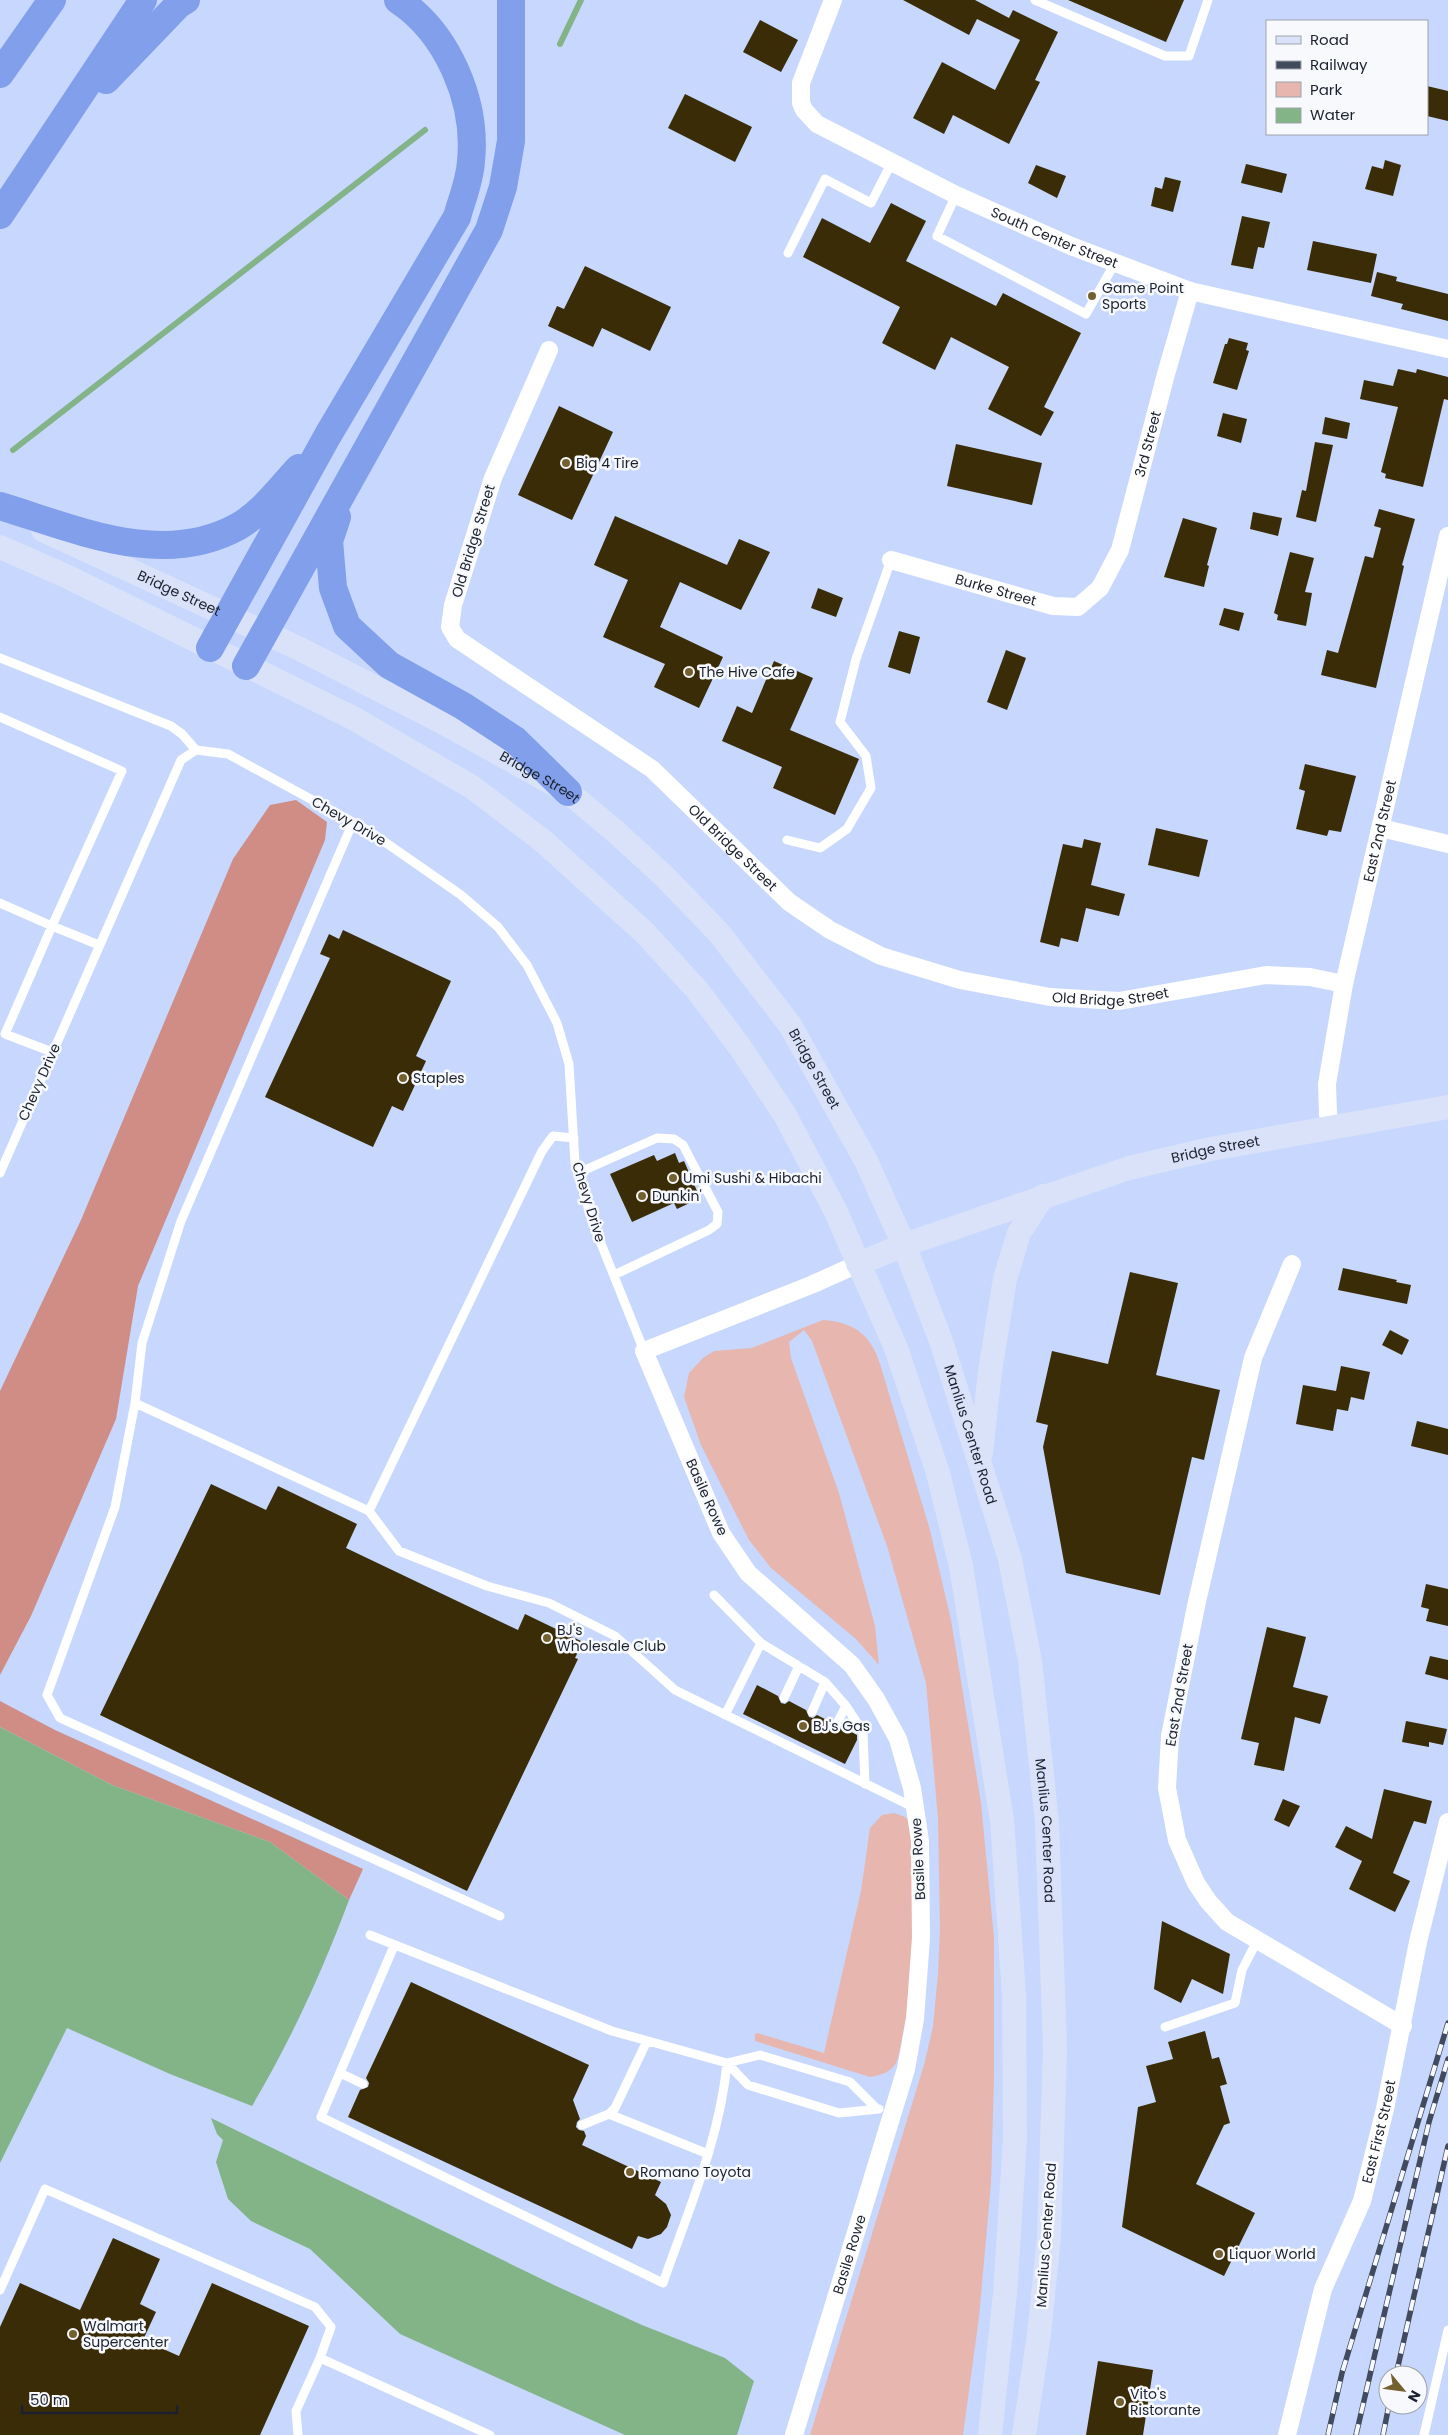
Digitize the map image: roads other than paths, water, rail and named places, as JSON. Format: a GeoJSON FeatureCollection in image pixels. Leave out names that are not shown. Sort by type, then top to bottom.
{"type":"FeatureCollection","features":[{"type":"Feature","properties":{"kind":"highway"},"geometry":{"type":"LineString","coordinates":[[0,74],[52,0]]}},
{"type":"Feature","properties":{"kind":"highway"},"geometry":{"type":"LineString","coordinates":[[0,214],[58,130],[143,0]]}},
{"type":"Feature","properties":{"kind":"highway"},"geometry":{"type":"LineString","coordinates":[[58,130],[178,5],[186,0]]}},
{"type":"Feature","properties":{"kind":"highway"},"geometry":{"type":"LineString","coordinates":[[210,648],[328,435],[457,217],[471,162],[471,117],[458,77],[441,43],[410,8],[398,0]]}},
{"type":"Feature","properties":{"kind":"highway"},"geometry":{"type":"LineString","coordinates":[[246,666],[356,465],[419,358],[489,230],[503,187],[511,142],[511,0]]}},
{"type":"Feature","properties":{"kind":"highway"},"geometry":{"type":"LineString","coordinates":[[0,508],[124,543],[163,546],[192,542],[238,526],[260,511],[328,435]]}},
{"type":"Feature","properties":{"kind":"highway"},"geometry":{"type":"LineString","coordinates":[[356,465],[329,540],[333,588],[348,626],[390,665],[463,706],[515,740],[568,792]]}},
{"type":"Feature","properties":{"kind":"main road","name":"Bridge Street"},"geometry":{"type":"LineString","coordinates":[[0,508],[264,632],[444,723],[568,792],[637,851],[719,933],[790,1025],[866,1161],[904,1245]]}},
{"type":"Feature","properties":{"kind":"main road"},"geometry":{"type":"LineString","coordinates":[[0,547],[66,576],[353,718],[472,787],[543,841],[646,933],[697,990],[740,1047],[785,1115],[835,1210],[896,1348],[938,1474],[962,1566],[1002,1820],[1014,1995],[1015,2138],[1005,2293],[990,2435]]}},
{"type":"Feature","properties":{"kind":"main road","name":"Bridge Street"},"geometry":{"type":"LineString","coordinates":[[858,1264],[904,1245],[1129,1168],[1211,1149],[1448,1108]]}},
{"type":"Feature","properties":{"kind":"main road"},"geometry":{"type":"LineString","coordinates":[[980,1462],[990,1371],[1005,1279],[1019,1233],[1043,1196]]}},
{"type":"Feature","properties":{"kind":"main road","name":"Manlius Center Road"},"geometry":{"type":"LineString","coordinates":[[904,1245],[941,1341],[1010,1559],[1030,1660],[1047,1823],[1055,2049],[1049,2237],[1039,2334],[1024,2435]]}},
{"type":"Feature","properties":{"kind":"street","name":"South Center Street"},"geometry":{"type":"LineString","coordinates":[[833,0],[801,82],[801,103],[804,110],[817,124],[956,196],[1071,246],[1190,291],[1448,349]]}},
{"type":"Feature","properties":{"kind":"street","name":"3rd Street"},"geometry":{"type":"LineString","coordinates":[[1096,593],[1120,550],[1166,374],[1190,291]]}},
{"type":"Feature","properties":{"kind":"street","name":"Old Bridge Street"},"geometry":{"type":"LineString","coordinates":[[549,350],[490,487],[453,605],[450,627],[457,639],[652,768],[789,902],[830,930],[880,956],[960,980],[1050,998],[1118,1000],[1266,975],[1310,977],[1344,984]]}},
{"type":"Feature","properties":{"kind":"street","name":"East 2nd Street"},"geometry":{"type":"LineString","coordinates":[[1331,1127],[1328,1114],[1327,1084],[1344,984],[1448,536]]}},
{"type":"Feature","properties":{"kind":"street","name":"Burke Street"},"geometry":{"type":"LineString","coordinates":[[891,560],[1053,606],[1078,607],[1096,593]]}},
{"type":"Feature","properties":{"kind":"street"},"geometry":{"type":"LineString","coordinates":[[1381,828],[1448,844]]}},
{"type":"Feature","properties":{"kind":"street","name":"Bridge Street"},"geometry":{"type":"LineString","coordinates":[[644,1351],[811,1286],[858,1264]]}},
{"type":"Feature","properties":{"kind":"street","name":"East 2nd Street"},"geometry":{"type":"LineString","coordinates":[[1292,1264],[1253,1358],[1196,1606],[1170,1736],[1167,1788],[1177,1840],[1196,1883],[1208,1902],[1227,1922],[1403,2026]]}},
{"type":"Feature","properties":{"kind":"street","name":"Basile Rowe"},"geometry":{"type":"LineString","coordinates":[[644,1351],[721,1533],[748,1573],[852,1665],[876,1699],[898,1739],[912,1788],[920,1842],[921,1938],[915,2019],[906,2069],[884,2111],[794,2435]]}},
{"type":"Feature","properties":{"kind":"street","name":"East First Street"},"geometry":{"type":"LineString","coordinates":[[1287,2435],[1323,2289],[1362,2201],[1403,2026],[1418,1942],[1448,1822]]}},
{"type":"Feature","properties":{"kind":"lane"},"geometry":{"type":"LineString","coordinates":[[1035,0],[1166,56],[1189,56],[1208,0]]}},
{"type":"Feature","properties":{"kind":"lane"},"geometry":{"type":"LineString","coordinates":[[788,253],[825,179],[871,203],[892,162]]}},
{"type":"Feature","properties":{"kind":"lane"},"geometry":{"type":"LineString","coordinates":[[956,196],[937,236],[1086,314],[1115,262]]}},
{"type":"Feature","properties":{"kind":"lane"},"geometry":{"type":"LineString","coordinates":[[787,840],[820,848],[848,830],[871,788],[866,756],[840,722],[856,659],[891,560]]}},
{"type":"Feature","properties":{"kind":"lane"},"geometry":{"type":"LineString","coordinates":[[0,658],[171,726],[182,734],[196,750]]}},
{"type":"Feature","properties":{"kind":"lane"},"geometry":{"type":"LineString","coordinates":[[0,717],[122,771],[5,1034],[52,1052]]}},
{"type":"Feature","properties":{"kind":"lane","name":"Chevy Drive"},"geometry":{"type":"LineString","coordinates":[[0,1172],[182,760],[196,750],[228,754],[369,830],[461,895],[498,928],[527,965],[557,1023],[569,1064],[578,1173],[592,1221],[644,1351]]}},
{"type":"Feature","properties":{"kind":"lane"},"geometry":{"type":"LineString","coordinates":[[353,822],[181,1221],[142,1343],[135,1403],[115,1507],[47,1695],[60,1718],[500,1916]]}},
{"type":"Feature","properties":{"kind":"lane"},"geometry":{"type":"LineString","coordinates":[[0,903],[99,945]]}},
{"type":"Feature","properties":{"kind":"lane"},"geometry":{"type":"LineString","coordinates":[[369,1511],[542,1151],[553,1136],[574,1138]]}},
{"type":"Feature","properties":{"kind":"lane"},"geometry":{"type":"LineString","coordinates":[[578,1173],[657,1138],[674,1139],[684,1145],[718,1212],[717,1224],[710,1230],[614,1276]]}},
{"type":"Feature","properties":{"kind":"lane"},"geometry":{"type":"LineString","coordinates":[[135,1403],[369,1511],[399,1551],[488,1586],[550,1603],[615,1636],[675,1690],[725,1715],[768,1731],[820,1757],[865,1784],[915,1808]]}},
{"type":"Feature","properties":{"kind":"lane"},"geometry":{"type":"LineString","coordinates":[[714,1595],[760,1643],[825,1682],[846,1706],[863,1732],[865,1784]]}},
{"type":"Feature","properties":{"kind":"lane"},"geometry":{"type":"LineString","coordinates":[[725,1715],[760,1643]]}},
{"type":"Feature","properties":{"kind":"lane"},"geometry":{"type":"LineString","coordinates":[[784,1698],[799,1666]]}},
{"type":"Feature","properties":{"kind":"lane"},"geometry":{"type":"LineString","coordinates":[[812,1712],[825,1682]]}},
{"type":"Feature","properties":{"kind":"lane"},"geometry":{"type":"LineString","coordinates":[[836,1725],[846,1706]]}},
{"type":"Feature","properties":{"kind":"lane"},"geometry":{"type":"LineString","coordinates":[[370,1935],[612,2031],[727,2063],[760,2054],[850,2082],[884,2111]]}},
{"type":"Feature","properties":{"kind":"lane"},"geometry":{"type":"LineString","coordinates":[[1165,2027],[1235,2003],[1242,1970],[1258,1939]]}},
{"type":"Feature","properties":{"kind":"lane"},"geometry":{"type":"LineString","coordinates":[[394,1946],[321,2117],[663,2283],[708,2154],[724,2099],[727,2063]]}},
{"type":"Feature","properties":{"kind":"lane"},"geometry":{"type":"LineString","coordinates":[[582,2125],[609,2114],[616,2108],[647,2041]]}},
{"type":"Feature","properties":{"kind":"lane"},"geometry":{"type":"LineString","coordinates":[[727,2063],[748,2085],[839,2114],[884,2111]]}},
{"type":"Feature","properties":{"kind":"lane"},"geometry":{"type":"LineString","coordinates":[[340,2073],[363,2084]]}},
{"type":"Feature","properties":{"kind":"lane"},"geometry":{"type":"LineString","coordinates":[[609,2114],[708,2154]]}},
{"type":"Feature","properties":{"kind":"lane"},"geometry":{"type":"LineString","coordinates":[[0,2290],[45,2188],[315,2308],[331,2327],[320,2358],[296,2411],[298,2435]]}},
{"type":"Feature","properties":{"kind":"lane"},"geometry":{"type":"LineString","coordinates":[[1424,2435],[1448,2330]]}},
{"type":"Feature","properties":{"kind":"lane"},"geometry":{"type":"LineString","coordinates":[[320,2358],[490,2435]]}},
{"type":"Feature","properties":{"kind":"water"},"geometry":{"type":"Polygon","coordinates":[[[0,1727],[112,1785],[270,1842],[349,1900],[305,2005],[280,2056],[252,2106],[170,2074],[67,2028],[0,2163],[0,1727]]]}},
{"type":"Feature","properties":{"kind":"water"},"geometry":{"type":"Polygon","coordinates":[[[211,2118],[556,2286],[642,2325],[725,2358],[754,2381],[737,2435],[625,2435],[400,2334],[310,2249],[251,2221],[228,2199],[216,2162],[223,2140],[217,2134],[211,2118]]]}},
{"type":"Feature","properties":{"kind":"waterway"},"geometry":{"type":"LineString","coordinates":[[560,44],[581,0]]}},
{"type":"Feature","properties":{"kind":"waterway"},"geometry":{"type":"LineString","coordinates":[[13,450],[425,130]]}},
{"type":"Feature","properties":{"kind":"railway"},"geometry":{"type":"LineString","coordinates":[[1328,2435],[1342,2373],[1448,2023]]}},
{"type":"Feature","properties":{"kind":"railway"},"geometry":{"type":"LineString","coordinates":[[1356,2435],[1429,2122],[1448,2059]]}},
{"type":"Feature","properties":{"kind":"railway"},"geometry":{"type":"LineString","coordinates":[[1398,2365],[1448,2146]]}},
{"type":"Feature","properties":{"kind":"railway"},"geometry":{"type":"LineString","coordinates":[[1383,2435],[1387,2415]]}},
{"type":"Feature","properties":{"kind":"place","name":"Game Point Sports"},"geometry":{"type":"Point","coordinates":[1092,296]}},
{"type":"Feature","properties":{"kind":"place","name":"Big 4 Tire"},"geometry":{"type":"Point","coordinates":[566,463]}},
{"type":"Feature","properties":{"kind":"place","name":"The Hive Cafe"},"geometry":{"type":"Point","coordinates":[689,672]}},
{"type":"Feature","properties":{"kind":"place","name":"Staples"},"geometry":{"type":"Point","coordinates":[403,1078]}},
{"type":"Feature","properties":{"kind":"place","name":"Umi Sushi & Hibachi"},"geometry":{"type":"Point","coordinates":[673,1178]}},
{"type":"Feature","properties":{"kind":"place","name":"Dunkin'"},"geometry":{"type":"Point","coordinates":[642,1196]}},
{"type":"Feature","properties":{"kind":"place","name":"BJ's Wholesale Club"},"geometry":{"type":"Point","coordinates":[547,1638]}},
{"type":"Feature","properties":{"kind":"place","name":"BJ's Gas"},"geometry":{"type":"Point","coordinates":[803,1726]}},
{"type":"Feature","properties":{"kind":"place","name":"Romano Toyota"},"geometry":{"type":"Point","coordinates":[630,2172]}},
{"type":"Feature","properties":{"kind":"place","name":"Liquor World"},"geometry":{"type":"Point","coordinates":[1219,2254]}},
{"type":"Feature","properties":{"kind":"place","name":"Walmart Supercenter"},"geometry":{"type":"Point","coordinates":[73,2334]}},
{"type":"Feature","properties":{"kind":"place","name":"Vito's Ristorante"},"geometry":{"type":"Point","coordinates":[1120,2402]}}]}
